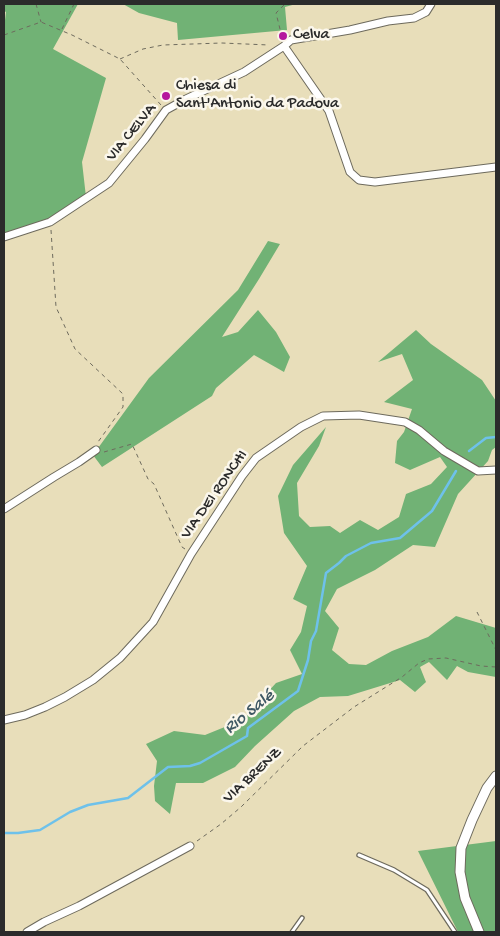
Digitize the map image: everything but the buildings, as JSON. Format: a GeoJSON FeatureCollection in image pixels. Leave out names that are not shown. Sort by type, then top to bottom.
{"type":"FeatureCollection","features":[{"type":"Feature","properties":{"kind":"street","name":"VIA CELVA"},"geometry":{"type":"LineString","coordinates":[[4,237],[50,222],[109,183],[166,110],[244,72],[291,40],[414,18],[426,12],[432,4]]}},
{"type":"Feature","properties":{"kind":"street"},"geometry":{"type":"LineString","coordinates":[[284,46],[329,111],[350,172],[359,180],[375,182],[496,167]]}},
{"type":"Feature","properties":{"kind":"street","name":"VIA DEI RONCHI"},"geometry":{"type":"LineString","coordinates":[[4,720],[25,715],[65,697],[93,680],[120,658],[153,622],[191,554],[242,476],[256,458],[301,427],[323,416],[359,415],[405,422],[419,430],[444,451],[478,471],[496,470]]}},
{"type":"Feature","properties":{"kind":"street"},"geometry":{"type":"LineString","coordinates":[[4,509],[96,450]]}},
{"type":"Feature","properties":{"kind":"street"},"geometry":{"type":"LineString","coordinates":[[479,932],[465,898],[460,872],[462,848],[472,820],[487,788],[496,776]]}},
{"type":"Feature","properties":{"kind":"street"},"geometry":{"type":"LineString","coordinates":[[27,932],[190,846]]}},
{"type":"Feature","properties":{"kind":"lane"},"geometry":{"type":"LineString","coordinates":[[359,856],[394,870],[428,890],[455,932]]}},
{"type":"Feature","properties":{"kind":"lane"},"geometry":{"type":"LineString","coordinates":[[292,932],[302,918]]}},
{"type":"Feature","properties":{"kind":"path"},"geometry":{"type":"LineString","coordinates":[[36,4],[41,22]]}},
{"type":"Feature","properties":{"kind":"path"},"geometry":{"type":"LineString","coordinates":[[61,30],[74,4]]}},
{"type":"Feature","properties":{"kind":"path"},"geometry":{"type":"LineString","coordinates":[[120,59],[143,49],[163,45],[222,43],[284,46],[276,14],[285,4]]}},
{"type":"Feature","properties":{"kind":"path"},"geometry":{"type":"LineString","coordinates":[[4,36],[41,22],[61,30],[120,59],[166,110]]}},
{"type":"Feature","properties":{"kind":"path"},"geometry":{"type":"LineString","coordinates":[[50,222],[56,307],[75,348],[124,394],[123,407],[96,444],[96,450],[105,452],[132,444],[148,479],[154,484],[182,547],[191,554]]}},
{"type":"Feature","properties":{"kind":"path"},"geometry":{"type":"LineString","coordinates":[[476,612],[496,650]]}},
{"type":"Feature","properties":{"kind":"path","name":"VIA BRENZ"},"geometry":{"type":"LineString","coordinates":[[190,846],[241,807],[303,746],[354,707],[402,677],[419,663],[446,658],[481,666],[496,667]]}},
{"type":"Feature","properties":{"kind":"green space"},"geometry":{"type":"Polygon","coordinates":[[[4,4],[78,4],[53,49],[106,78],[82,162],[86,197],[49,219],[4,233],[4,21],[6,12],[4,11],[4,4]]]}},
{"type":"Feature","properties":{"kind":"green space"},"geometry":{"type":"Polygon","coordinates":[[[123,4],[296,4],[285,7],[287,30],[178,40],[177,23],[139,13],[123,4]]]}},
{"type":"Feature","properties":{"kind":"green space"},"geometry":{"type":"Polygon","coordinates":[[[268,241],[280,244],[222,337],[238,332],[258,310],[276,332],[290,357],[284,372],[254,355],[216,388],[212,396],[102,467],[93,455],[149,378],[238,290],[268,241]]]}},
{"type":"Feature","properties":{"kind":"green space"},"geometry":{"type":"Polygon","coordinates":[[[416,330],[431,344],[482,380],[496,401],[496,447],[492,450],[488,461],[458,494],[435,547],[413,545],[375,570],[337,589],[325,611],[339,628],[332,650],[349,664],[366,665],[392,651],[428,637],[456,616],[496,628],[496,677],[468,672],[457,666],[447,680],[429,662],[420,667],[426,682],[415,692],[400,680],[348,696],[320,697],[294,711],[235,767],[203,783],[176,783],[170,814],[155,801],[154,786],[157,761],[146,744],[174,731],[205,735],[242,720],[276,683],[302,674],[290,650],[301,632],[307,606],[293,599],[307,566],[284,533],[278,496],[293,465],[326,427],[319,446],[297,483],[299,516],[310,527],[330,526],[340,533],[360,520],[378,530],[399,517],[406,494],[431,484],[447,467],[440,457],[410,470],[395,463],[397,441],[404,432],[412,409],[384,402],[413,380],[402,354],[378,362],[416,330]]]}},
{"type":"Feature","properties":{"kind":"green space"},"geometry":{"type":"Polygon","coordinates":[[[496,841],[496,932],[458,932],[418,851],[496,841]]]}},
{"type":"Feature","properties":{"kind":"waterway","name":"Rio Salé"},"geometry":{"type":"LineString","coordinates":[[469,451],[486,438],[496,437]]}},
{"type":"Feature","properties":{"kind":"waterway","name":"Rio Salé"},"geometry":{"type":"LineString","coordinates":[[4,833],[40,830],[70,812],[88,805],[128,798],[168,767],[190,766],[200,763],[247,736],[248,728],[298,691],[308,660],[311,641],[316,631],[326,573],[346,556],[371,543],[400,538],[432,511],[456,471]]}},
{"type":"Feature","properties":{"kind":"place","name":"Celva"},"geometry":{"type":"Point","coordinates":[283,36]}},
{"type":"Feature","properties":{"kind":"place","name":"Chiesa di Sant'Antonio da Padova"},"geometry":{"type":"Point","coordinates":[166,96]}}]}
